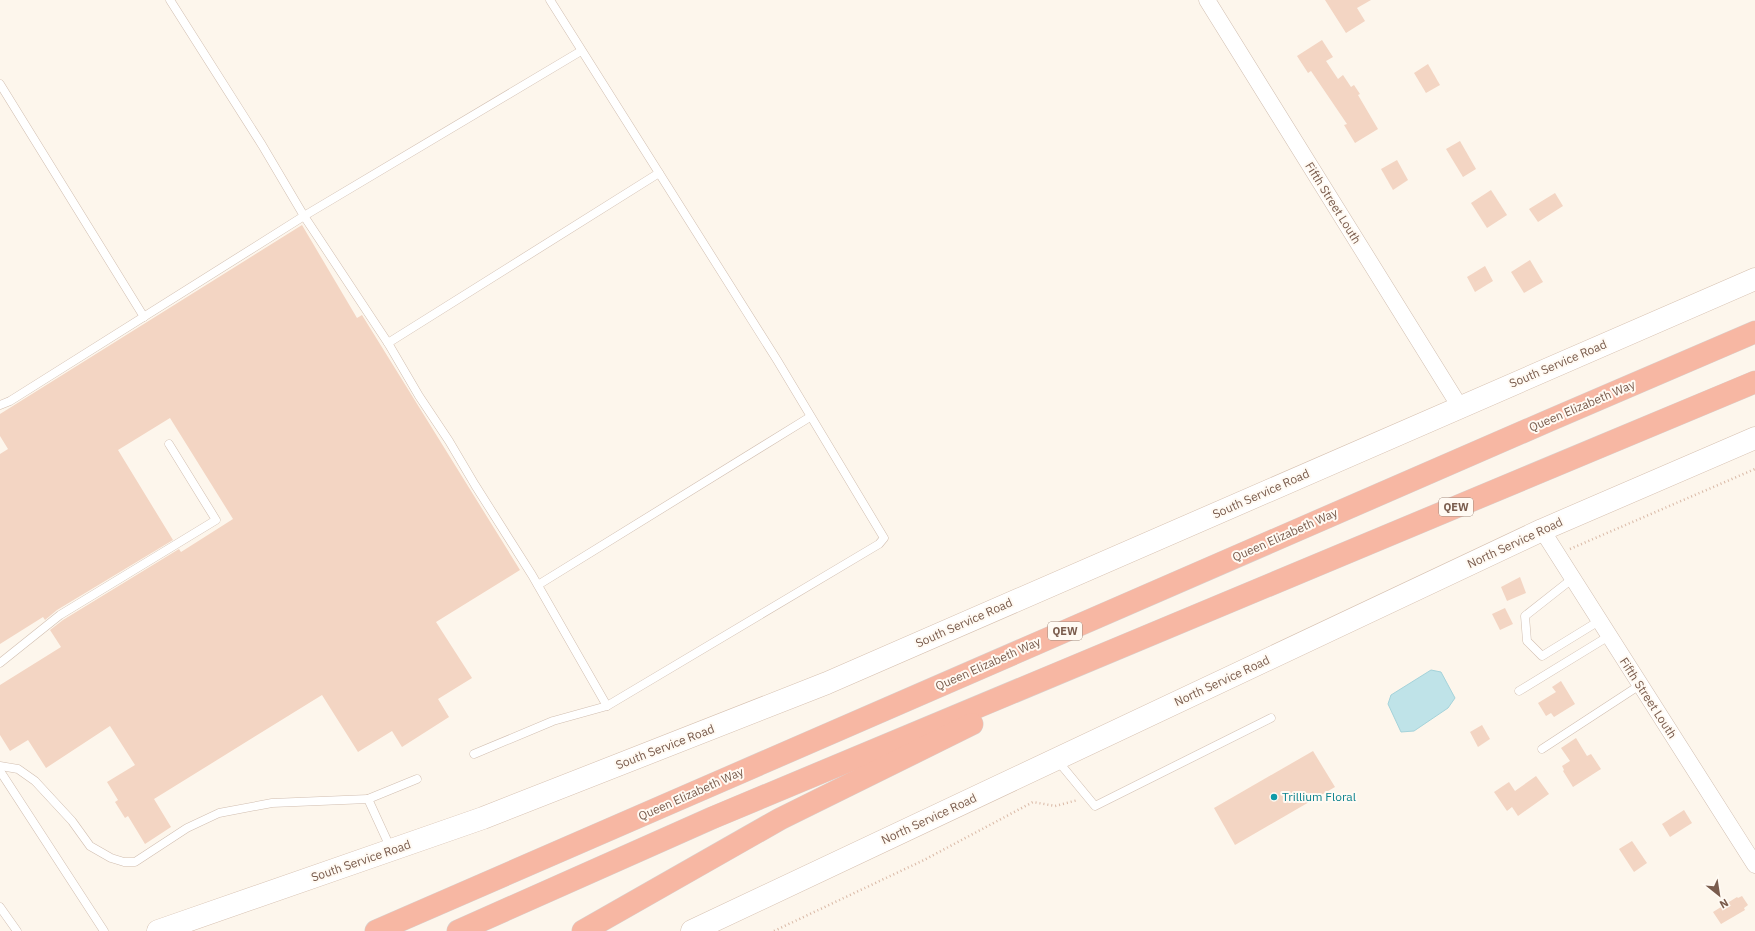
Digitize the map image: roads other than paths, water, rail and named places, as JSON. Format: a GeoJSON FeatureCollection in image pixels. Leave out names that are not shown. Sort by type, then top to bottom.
{"type":"FeatureCollection","features":[{"type":"Feature","properties":{"kind":"highway","name":"Queen Elizabeth Way"},"geometry":{"type":"LineString","coordinates":[[376,931],[1548,420],[1755,332]]}},
{"type":"Feature","properties":{"kind":"highway","name":"QEW"},"geometry":{"type":"LineString","coordinates":[[458,931],[712,818],[1755,382]]}},
{"type":"Feature","properties":{"kind":"highway"},"geometry":{"type":"LineString","coordinates":[[583,931],[780,819],[1157,632]]}},
{"type":"Feature","properties":{"kind":"street","name":"Fifth Street Louth"},"geometry":{"type":"LineString","coordinates":[[1207,0],[1460,407]]}},
{"type":"Feature","properties":{"kind":"street","name":"South Service Road"},"geometry":{"type":"LineString","coordinates":[[158,931],[484,818],[827,683],[1755,279]]}},
{"type":"Feature","properties":{"kind":"street","name":"North Service Road"},"geometry":{"type":"LineString","coordinates":[[692,931],[1542,530],[1755,438]]}},
{"type":"Feature","properties":{"kind":"street","name":"Fifth Street Louth"},"geometry":{"type":"LineString","coordinates":[[1542,530],[1755,865]]}},
{"type":"Feature","properties":{"kind":"lane"},"geometry":{"type":"LineString","coordinates":[[170,0],[262,145],[304,216],[388,344],[419,396],[449,441],[538,585],[607,706]]}},
{"type":"Feature","properties":{"kind":"lane"},"geometry":{"type":"LineString","coordinates":[[474,754],[553,721],[607,706],[879,544],[884,538],[777,360],[550,0]]}},
{"type":"Feature","properties":{"kind":"lane"},"geometry":{"type":"LineString","coordinates":[[0,405],[10,401],[304,216],[581,50]]}},
{"type":"Feature","properties":{"kind":"lane"},"geometry":{"type":"LineString","coordinates":[[0,84],[144,317]]}},
{"type":"Feature","properties":{"kind":"lane"},"geometry":{"type":"LineString","coordinates":[[388,344],[659,173]]}},
{"type":"Feature","properties":{"kind":"lane"},"geometry":{"type":"LineString","coordinates":[[538,585],[810,417]]}},
{"type":"Feature","properties":{"kind":"lane"},"geometry":{"type":"LineString","coordinates":[[0,663],[60,615],[216,520],[169,444]]}},
{"type":"Feature","properties":{"kind":"lane"},"geometry":{"type":"LineString","coordinates":[[1572,579],[1525,616],[1527,642],[1542,656],[1599,620]]}},
{"type":"Feature","properties":{"kind":"lane"},"geometry":{"type":"LineString","coordinates":[[1519,691],[1609,636]]}},
{"type":"Feature","properties":{"kind":"lane"},"geometry":{"type":"LineString","coordinates":[[1542,749],[1640,685]]}},
{"type":"Feature","properties":{"kind":"lane"},"geometry":{"type":"LineString","coordinates":[[1056,759],[1095,806],[1271,718]]}},
{"type":"Feature","properties":{"kind":"lane"},"geometry":{"type":"LineString","coordinates":[[0,766],[18,769],[35,782],[72,821],[90,846],[111,858],[124,862],[134,862],[187,828],[219,813],[272,803],[368,800],[417,779]]}},
{"type":"Feature","properties":{"kind":"lane"},"geometry":{"type":"LineString","coordinates":[[0,771],[104,931]]}},
{"type":"Feature","properties":{"kind":"lane"},"geometry":{"type":"LineString","coordinates":[[368,800],[392,850]]}},
{"type":"Feature","properties":{"kind":"lane"},"geometry":{"type":"LineString","coordinates":[[0,907],[17,931]]}},
{"type":"Feature","properties":{"kind":"water"},"geometry":{"type":"Polygon","coordinates":[[[1431,670],[1441,672],[1455,698],[1448,708],[1414,731],[1401,732],[1388,704],[1391,695],[1431,670]]]}},
{"type":"Feature","properties":{"kind":"place","name":"Trillium Floral"},"geometry":{"type":"Point","coordinates":[1274,797]}}]}
